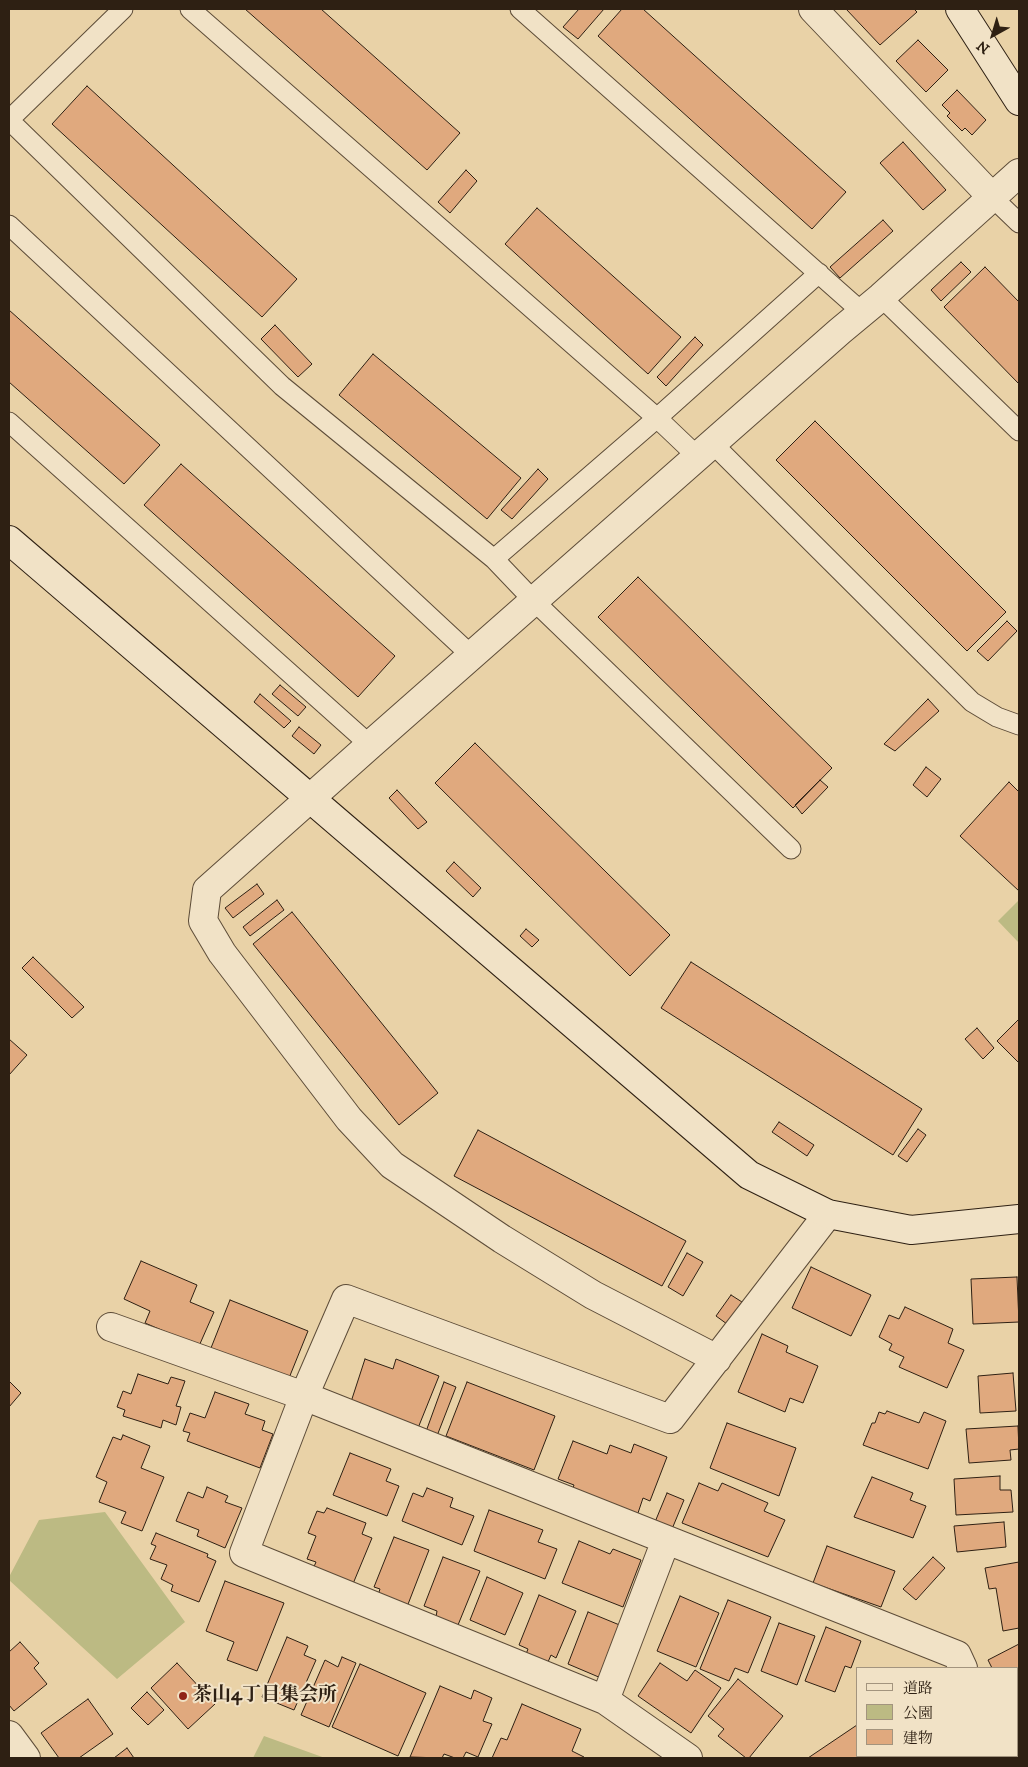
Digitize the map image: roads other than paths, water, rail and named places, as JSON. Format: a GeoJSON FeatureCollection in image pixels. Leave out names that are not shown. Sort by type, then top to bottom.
{"type":"FeatureCollection","features":[{"type":"Feature","properties":{"kind":"street"},"geometry":{"type":"LineString","coordinates":[[813,9],[992,197]]}},
{"type":"Feature","properties":{"kind":"street"},"geometry":{"type":"LineString","coordinates":[[960,9],[1019,101]]}},
{"type":"Feature","properties":{"kind":"street"},"geometry":{"type":"LineString","coordinates":[[717,1359],[593,1294],[502,1239],[392,1165],[349,1119],[222,953],[203,921],[207,890],[1019,173]]}},
{"type":"Feature","properties":{"kind":"street"},"geometry":{"type":"LineString","coordinates":[[9,540],[749,1175],[828,1214],[911,1230],[1019,1219]]}},
{"type":"Feature","properties":{"kind":"street"},"geometry":{"type":"LineString","coordinates":[[688,1758],[605,1700],[244,1553],[304,1396],[346,1299],[670,1419],[828,1214]]}},
{"type":"Feature","properties":{"kind":"street"},"geometry":{"type":"LineString","coordinates":[[111,1328],[304,1396],[957,1655],[963,1667]]}},
{"type":"Feature","properties":{"kind":"street"},"geometry":{"type":"LineString","coordinates":[[605,1700],[666,1540]]}},
{"type":"Feature","properties":{"kind":"street"},"geometry":{"type":"LineString","coordinates":[[9,1735],[26,1758]]}},
{"type":"Feature","properties":{"kind":"lane"},"geometry":{"type":"LineString","coordinates":[[123,9],[9,120],[282,386],[494,559],[534,601],[791,850]]}},
{"type":"Feature","properties":{"kind":"lane"},"geometry":{"type":"LineString","coordinates":[[190,9],[657,418],[706,450],[972,702],[997,717],[1019,725]]}},
{"type":"Feature","properties":{"kind":"lane"},"geometry":{"type":"LineString","coordinates":[[520,9],[819,273],[872,304],[1019,431]]}},
{"type":"Feature","properties":{"kind":"lane"},"geometry":{"type":"LineString","coordinates":[[992,197],[1019,223]]}},
{"type":"Feature","properties":{"kind":"lane"},"geometry":{"type":"LineString","coordinates":[[9,225],[472,656]]}},
{"type":"Feature","properties":{"kind":"lane"},"geometry":{"type":"LineString","coordinates":[[494,559],[657,418],[819,273]]}},
{"type":"Feature","properties":{"kind":"lane"},"geometry":{"type":"LineString","coordinates":[[9,422],[370,745]]}},
{"type":"Feature","properties":{"kind":"place","name":"茶山4丁目集会所"},"geometry":{"type":"Point","coordinates":[183,1696]}}]}
